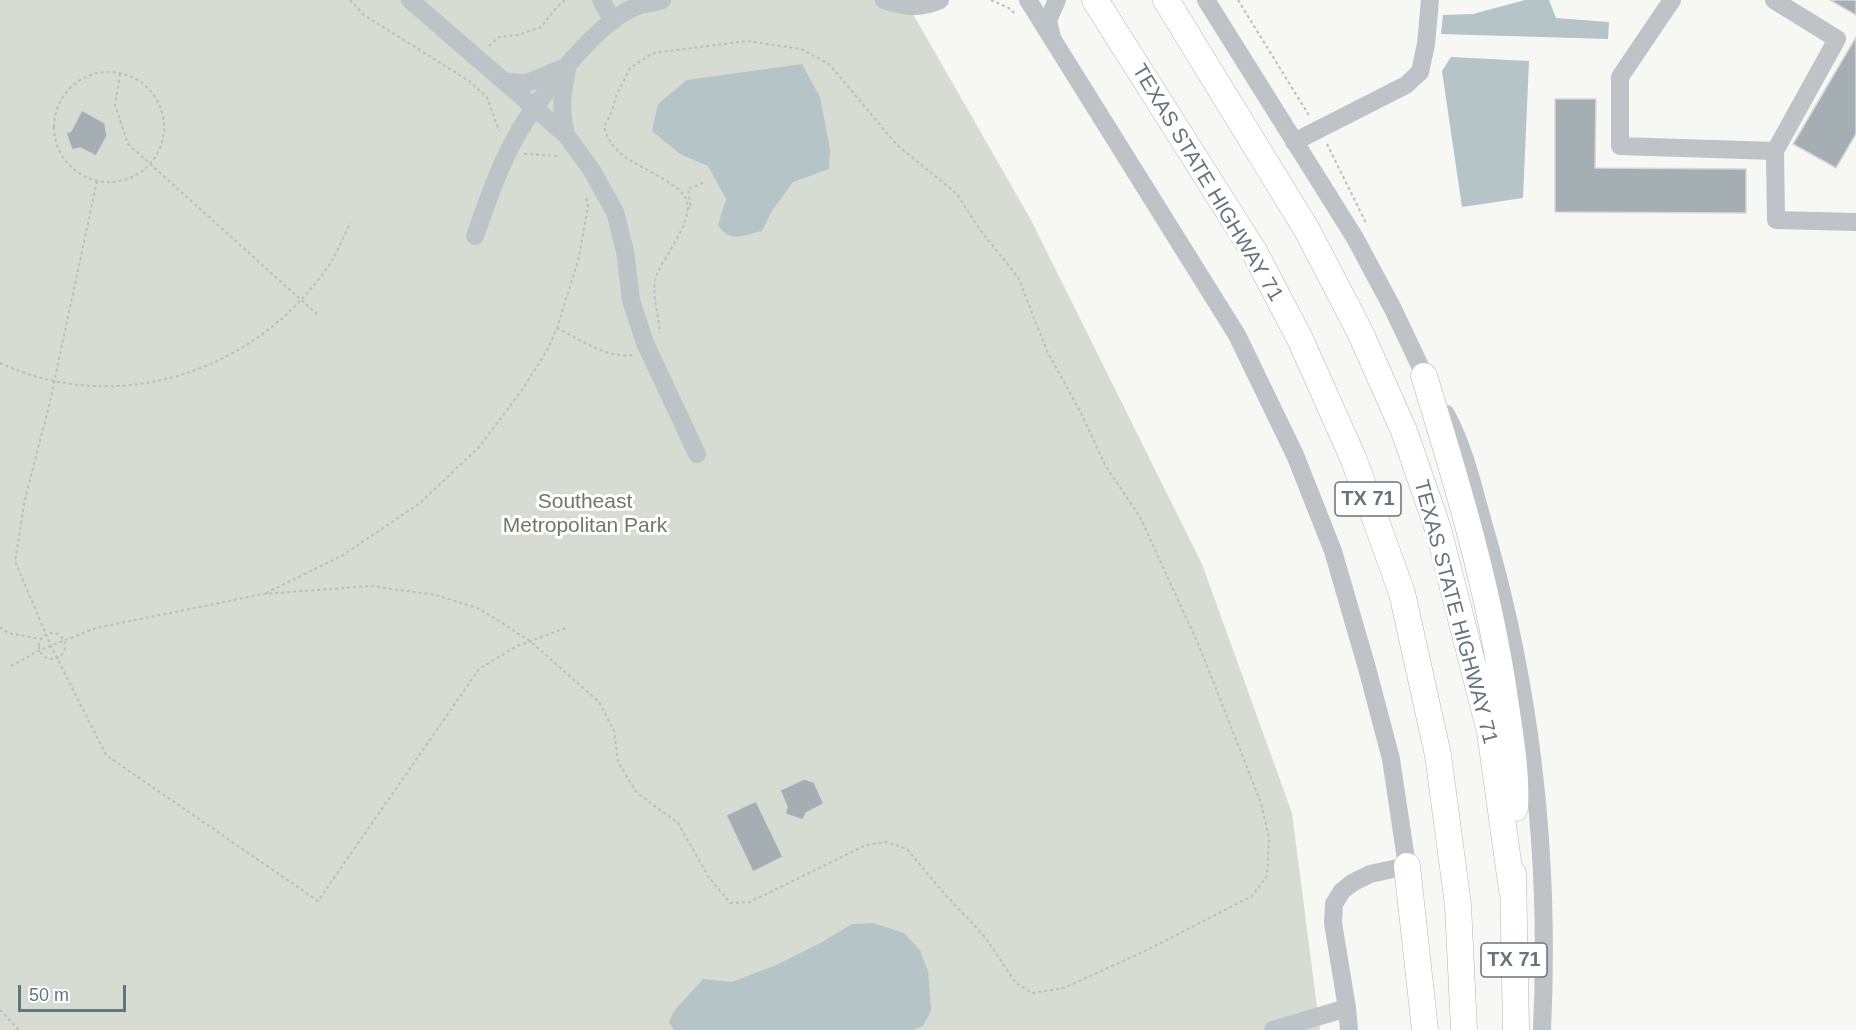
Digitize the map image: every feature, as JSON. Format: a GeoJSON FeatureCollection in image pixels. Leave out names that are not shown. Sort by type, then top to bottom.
{"type":"FeatureCollection","features":[{"type":"Feature","properties":{"kind":"highway","name":"TEXAS STATE HIGHWAY 71"},"geometry":{"type":"LineString","coordinates":[[1095,0],[1255,253],[1300,339],[1354,460],[1402,592],[1438,756],[1458,905],[1464,1030]]}},
{"type":"Feature","properties":{"kind":"highway","name":"TEXAS STATE HIGHWAY 71"},"geometry":{"type":"LineString","coordinates":[[1166,0],[1307,230],[1360,332],[1404,431],[1438,529],[1490,732],[1512,890]]}},
{"type":"Feature","properties":{"kind":"highway"},"geometry":{"type":"LineString","coordinates":[[1424,376],[1453,467],[1497,647],[1509,724],[1516,794],[1512,890]]}},
{"type":"Feature","properties":{"kind":"highway"},"geometry":{"type":"LineString","coordinates":[[1407,866],[1425,1030]]}},
{"type":"Feature","properties":{"kind":"highway","name":"TX 71"},"geometry":{"type":"LineString","coordinates":[[1512,890],[1516,1030]]}},
{"type":"Feature","properties":{"kind":"street"},"geometry":{"type":"LineString","coordinates":[[410,0],[567,135],[591,169],[615,212],[625,251],[631,300],[650,353],[697,454]]}},
{"type":"Feature","properties":{"kind":"street"},"geometry":{"type":"LineString","coordinates":[[601,0],[613,21]]}},
{"type":"Feature","properties":{"kind":"street"},"geometry":{"type":"LineString","coordinates":[[475,236],[510,147],[535,107],[567,66],[581,49],[637,3],[662,0]]}},
{"type":"Feature","properties":{"kind":"street"},"geometry":{"type":"LineString","coordinates":[[885,0],[911,7],[940,0]]}},
{"type":"Feature","properties":{"kind":"street"},"geometry":{"type":"LineString","coordinates":[[1028,0],[1237,335],[1295,455],[1333,551],[1368,668],[1391,759],[1407,866],[1370,874],[1352,883],[1342,891],[1334,904],[1333,923],[1349,1030]]}},
{"type":"Feature","properties":{"kind":"street"},"geometry":{"type":"LineString","coordinates":[[1053,41],[1048,20],[1057,0]]}},
{"type":"Feature","properties":{"kind":"street"},"geometry":{"type":"LineString","coordinates":[[1206,0],[1355,238],[1393,309],[1424,376],[1448,417],[1464,456],[1499,577],[1517,661],[1530,742],[1543,869],[1542,1030]]}},
{"type":"Feature","properties":{"kind":"street"},"geometry":{"type":"LineString","coordinates":[[1294,142],[1406,85],[1420,72],[1426,44],[1430,0]]}},
{"type":"Feature","properties":{"kind":"street"},"geometry":{"type":"LineString","coordinates":[[1672,0],[1620,77],[1620,146],[1775,151]]}},
{"type":"Feature","properties":{"kind":"street"},"geometry":{"type":"LineString","coordinates":[[1774,0],[1838,39],[1775,151],[1776,220],[1856,222]]}},
{"type":"Feature","properties":{"kind":"street"},"geometry":{"type":"LineString","coordinates":[[505,82],[526,83],[538,80],[567,66]]}},
{"type":"Feature","properties":{"kind":"street"},"geometry":{"type":"LineString","coordinates":[[567,66],[561,106],[567,135]]}},
{"type":"Feature","properties":{"kind":"street"},"geometry":{"type":"LineString","coordinates":[[1273,1030],[1347,1008]]}},
{"type":"Feature","properties":{"kind":"path"},"geometry":{"type":"LineString","coordinates":[[350,0],[364,15],[469,81],[487,97],[501,136],[518,154],[561,156]]}},
{"type":"Feature","properties":{"kind":"path"},"geometry":{"type":"LineString","coordinates":[[476,57],[499,37],[518,35],[542,27],[565,0]]}},
{"type":"Feature","properties":{"kind":"path"},"geometry":{"type":"LineString","coordinates":[[991,0],[1009,8],[1014,14]]}},
{"type":"Feature","properties":{"kind":"path"},"geometry":{"type":"LineString","coordinates":[[11,666],[40,650],[96,628],[263,594],[370,586],[435,595],[480,609],[530,641],[599,702],[614,731],[618,762],[637,794],[678,823],[708,876],[730,903],[750,903],[866,845],[886,842],[907,849],[985,937],[1016,982],[1032,993],[1064,988],[1149,949],[1252,896],[1267,876],[1269,838],[1261,803],[1200,648],[1140,517],[1105,465],[1047,351],[1018,277],[980,230],[957,194],[897,145],[828,64],[801,49],[747,41],[652,53],[630,69],[616,96],[604,128],[608,139],[619,152],[679,189],[687,203],[686,221],[657,275],[655,300],[660,331],[658,350],[623,357],[556,328]]}},
{"type":"Feature","properties":{"kind":"path"},"geometry":{"type":"LineString","coordinates":[[112,71],[120,73],[130,75],[146,85],[158,99],[164,116],[165,135],[159,152],[150,164],[133,177],[115,182],[97,181],[80,174],[66,162],[57,146],[53,128],[56,110],[64,93],[77,81],[94,73],[112,71]]}},
{"type":"Feature","properties":{"kind":"path"},"geometry":{"type":"LineString","coordinates":[[120,73],[115,105],[128,144],[319,316]]}},
{"type":"Feature","properties":{"kind":"path"},"geometry":{"type":"LineString","coordinates":[[97,181],[54,381],[25,499],[15,561],[51,646],[106,755],[318,901],[479,669],[517,646],[566,628]]}},
{"type":"Feature","properties":{"kind":"path"},"geometry":{"type":"LineString","coordinates":[[687,208],[691,207],[688,189],[705,182]]}},
{"type":"Feature","properties":{"kind":"path"},"geometry":{"type":"LineString","coordinates":[[263,594],[343,555],[420,503],[479,447],[522,390],[548,349],[578,261],[588,207],[585,186]]}},
{"type":"Feature","properties":{"kind":"path"},"geometry":{"type":"LineString","coordinates":[[0,363],[43,379],[86,386],[141,384],[177,378],[219,361],[259,338],[301,300],[323,274],[350,223]]}},
{"type":"Feature","properties":{"kind":"path"},"geometry":{"type":"LineString","coordinates":[[0,627],[8,633],[41,639]]}},
{"type":"Feature","properties":{"kind":"path"},"geometry":{"type":"LineString","coordinates":[[56,633],[64,641],[63,652],[57,657],[48,658],[40,650],[41,639],[46,634],[56,633]]}},
{"type":"Feature","properties":{"kind":"path"},"geometry":{"type":"LineString","coordinates":[[0,1010],[19,1030]]}},
{"type":"Feature","properties":{"kind":"green space","name":"Southeast Metropolitan Park"},"geometry":{"type":"Polygon","coordinates":[[[0,0],[905,0],[1031,220],[1202,564],[1292,813],[1320,1030],[0,1030],[0,0]]]}},
{"type":"Feature","properties":{"kind":"shaded area"},"geometry":{"type":"Polygon","coordinates":[[[1525,0],[1549,0],[1556,18],[1609,22],[1608,39],[1441,34],[1443,15],[1473,14],[1525,0]]]}},
{"type":"Feature","properties":{"kind":"shaded area"},"geometry":{"type":"Polygon","coordinates":[[[1451,57],[1529,61],[1523,198],[1462,207],[1442,71],[1451,57]]]}},
{"type":"Feature","properties":{"kind":"shaded area"},"geometry":{"type":"Polygon","coordinates":[[[802,64],[820,97],[830,149],[829,169],[793,182],[772,211],[762,231],[738,237],[727,235],[718,225],[726,199],[708,166],[680,154],[652,131],[658,104],[687,80],[802,64]]]}},
{"type":"Feature","properties":{"kind":"shaded area"},"geometry":{"type":"Polygon","coordinates":[[[873,923],[904,933],[920,950],[928,971],[931,1011],[923,1026],[913,1030],[674,1030],[669,1022],[674,1011],[703,979],[732,982],[776,965],[852,924],[873,923]]]}},
{"type":"Feature","properties":{"kind":"building"},"geometry":{"type":"Polygon","coordinates":[[[1830,0],[1856,0],[1856,15],[1830,0]]]}},
{"type":"Feature","properties":{"kind":"building"},"geometry":{"type":"Polygon","coordinates":[[[1856,37],[1856,134],[1836,168],[1793,144],[1856,37]]]}},
{"type":"Feature","properties":{"kind":"building"},"geometry":{"type":"Polygon","coordinates":[[[1555,99],[1596,99],[1595,168],[1746,169],[1746,213],[1555,212],[1555,99]]]}},
{"type":"Feature","properties":{"kind":"building"},"geometry":{"type":"Polygon","coordinates":[[[82,110],[105,123],[107,136],[96,156],[80,148],[72,150],[66,133],[71,131],[82,110]]]}},
{"type":"Feature","properties":{"kind":"building"},"geometry":{"type":"Polygon","coordinates":[[[804,779],[814,782],[824,804],[806,813],[803,820],[785,814],[787,807],[780,790],[804,779]]]}},
{"type":"Feature","properties":{"kind":"building"},"geometry":{"type":"Polygon","coordinates":[[[756,801],[783,857],[753,872],[726,815],[756,801]]]}}]}
